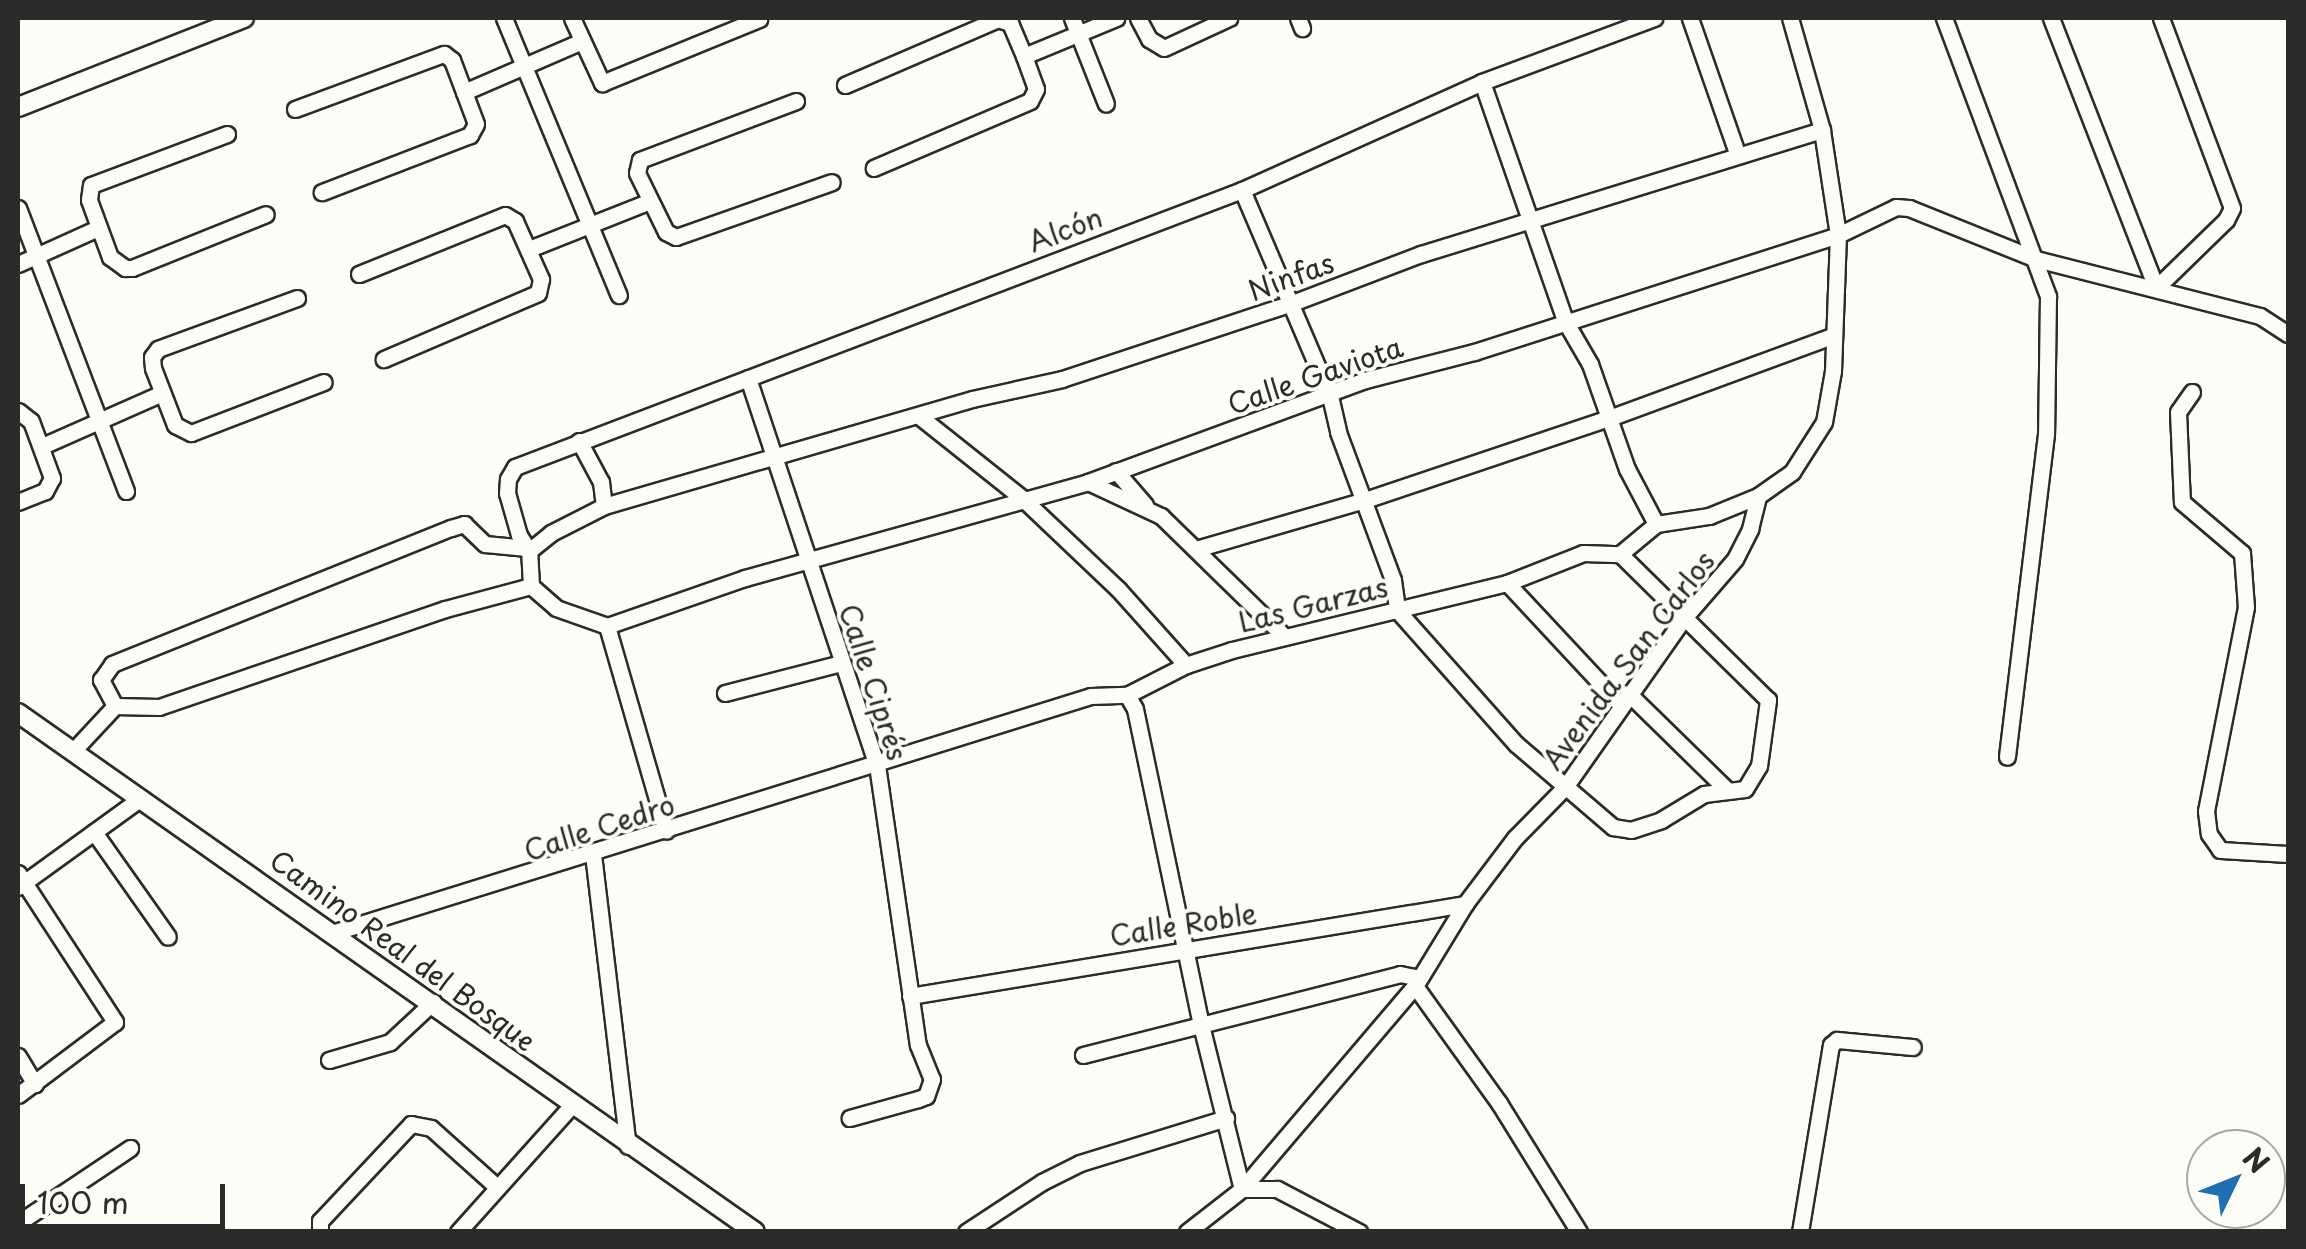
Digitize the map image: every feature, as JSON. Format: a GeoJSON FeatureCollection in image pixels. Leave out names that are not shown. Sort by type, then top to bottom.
{"type":"FeatureCollection","features":[{"type":"Feature","properties":{"kind":"street"},"geometry":{"type":"LineString","coordinates":[[18,107],[244,18]]}},
{"type":"Feature","properties":{"kind":"street"},"geometry":{"type":"LineString","coordinates":[[504,18],[619,294]]}},
{"type":"Feature","properties":{"kind":"street"},"geometry":{"type":"LineString","coordinates":[[572,18],[597,78],[608,82],[759,19]]}},
{"type":"Feature","properties":{"kind":"street"},"geometry":{"type":"LineString","coordinates":[[1024,56],[1075,25],[1116,18]]}},
{"type":"Feature","properties":{"kind":"street"},"geometry":{"type":"LineString","coordinates":[[1138,18],[1149,39],[1164,48],[1229,18]]}},
{"type":"Feature","properties":{"kind":"street","name":"Alcón"},"geometry":{"type":"LineString","coordinates":[[528,550],[507,493],[508,479],[515,467],[812,350],[1242,190],[1482,82],[1654,18]]}},
{"type":"Feature","properties":{"kind":"street"},"geometry":{"type":"LineString","coordinates":[[1690,18],[1736,153]]}},
{"type":"Feature","properties":{"kind":"street"},"geometry":{"type":"LineString","coordinates":[[1242,190],[1330,396],[1338,432],[1393,580],[1396,610],[1516,744],[1556,774],[1565,787],[1613,827],[1631,830],[1661,820],[1704,794],[1745,789],[1756,776],[1768,700],[1620,554],[1656,524],[1710,516],[1758,496],[1792,472],[1824,422],[1833,371],[1838,235],[1822,130],[1790,18]]}},
{"type":"Feature","properties":{"kind":"street"},"geometry":{"type":"LineString","coordinates":[[1944,18],[2036,259],[2050,319],[2046,434],[2006,756]]}},
{"type":"Feature","properties":{"kind":"street"},"geometry":{"type":"LineString","coordinates":[[2051,18],[2156,288],[2226,220],[2232,208],[2161,18]]}},
{"type":"Feature","properties":{"kind":"street"},"geometry":{"type":"LineString","coordinates":[[845,85],[998,19],[1010,23],[1036,89],[1030,101],[874,168]]}},
{"type":"Feature","properties":{"kind":"street"},"geometry":{"type":"LineString","coordinates":[[1075,25],[1106,104]]}},
{"type":"Feature","properties":{"kind":"street"},"geometry":{"type":"LineString","coordinates":[[464,92],[582,41]]}},
{"type":"Feature","properties":{"kind":"street"},"geometry":{"type":"LineString","coordinates":[[295,109],[439,54],[450,58],[476,124],[470,135],[322,192]]}},
{"type":"Feature","properties":{"kind":"street"},"geometry":{"type":"LineString","coordinates":[[1482,82],[1565,322],[1590,364],[1627,469],[1656,524]]}},
{"type":"Feature","properties":{"kind":"street"},"geometry":{"type":"LineString","coordinates":[[796,100],[640,160],[636,173],[666,232],[676,237],[832,182]]}},
{"type":"Feature","properties":{"kind":"street","name":"Ninfas"},"geometry":{"type":"LineString","coordinates":[[528,550],[551,533],[604,506],[1062,379],[1292,304],[1421,254],[1532,223],[1736,153],[1822,130]]}},
{"type":"Feature","properties":{"kind":"street"},"geometry":{"type":"LineString","coordinates":[[227,134],[95,182],[88,195],[110,257],[124,268],[132,268],[266,214]]}},
{"type":"Feature","properties":{"kind":"street"},"geometry":{"type":"LineString","coordinates":[[529,249],[650,201]]}},
{"type":"Feature","properties":{"kind":"street"},"geometry":{"type":"LineString","coordinates":[[18,208],[126,491]]}},
{"type":"Feature","properties":{"kind":"street","name":"Calle Gaviota"},"geometry":{"type":"LineString","coordinates":[[607,626],[745,578],[808,564],[1022,498],[1088,482],[1190,441],[1330,396],[1365,380],[1474,352],[1838,235],[1881,212],[1908,208],[2036,259],[2260,316],[2288,334]]}},
{"type":"Feature","properties":{"kind":"street"},"geometry":{"type":"LineString","coordinates":[[359,274],[498,216],[515,221],[542,283],[538,293],[384,358]]}},
{"type":"Feature","properties":{"kind":"street"},"geometry":{"type":"LineString","coordinates":[[18,264],[98,228]]}},
{"type":"Feature","properties":{"kind":"street"},"geometry":{"type":"LineString","coordinates":[[297,298],[158,349],[151,362],[175,425],[192,433],[324,382]]}},
{"type":"Feature","properties":{"kind":"street"},"geometry":{"type":"LineString","coordinates":[[1196,549],[1365,500],[1609,418],[1832,336]]}},
{"type":"Feature","properties":{"kind":"street","name":"Calle Ciprés"},"geometry":{"type":"LineString","coordinates":[[748,378],[877,764],[918,1045],[932,1079],[926,1096],[850,1118]]}},
{"type":"Feature","properties":{"kind":"street"},"geometry":{"type":"LineString","coordinates":[[2192,392],[2178,412],[2182,502],[2242,553],[2246,607],[2206,811],[2210,834],[2220,850],[2288,854]]}},
{"type":"Feature","properties":{"kind":"street"},"geometry":{"type":"LineString","coordinates":[[42,446],[162,393]]}},
{"type":"Feature","properties":{"kind":"street"},"geometry":{"type":"LineString","coordinates":[[18,412],[28,416],[42,446],[52,484],[46,491],[18,502]]}},
{"type":"Feature","properties":{"kind":"street"},"geometry":{"type":"LineString","coordinates":[[919,416],[1022,498],[1118,590],[1186,665]]}},
{"type":"Feature","properties":{"kind":"street"},"geometry":{"type":"LineString","coordinates":[[579,441],[601,482],[604,506]]}},
{"type":"Feature","properties":{"kind":"street"},"geometry":{"type":"LineString","coordinates":[[1116,471],[1148,508],[1196,549],[1284,638]]}},
{"type":"Feature","properties":{"kind":"street"},"geometry":{"type":"LineString","coordinates":[[1088,482],[1148,508]]}},
{"type":"Feature","properties":{"kind":"street","name":"Avenida San Carlos"},"geometry":{"type":"LineString","coordinates":[[1187,1232],[1242,1189],[1417,982],[1465,904],[1515,838],[1565,787],[1683,619],[1742,547],[1758,496]]}},
{"type":"Feature","properties":{"kind":"street"},"geometry":{"type":"LineString","coordinates":[[115,706],[101,680],[112,664],[464,524],[485,544],[528,550],[531,586],[556,608],[607,626],[666,831]]}},
{"type":"Feature","properties":{"kind":"street","name":"Las Garzas"},"geometry":{"type":"LineString","coordinates":[[877,764],[1092,696],[1128,695],[1186,665],[1451,593],[1506,583],[1584,554],[1620,554]]}},
{"type":"Feature","properties":{"kind":"street"},"geometry":{"type":"LineString","coordinates":[[1506,583],[1624,699],[1728,791]]}},
{"type":"Feature","properties":{"kind":"street"},"geometry":{"type":"LineString","coordinates":[[73,751],[115,706],[158,707],[446,608],[531,586]]}},
{"type":"Feature","properties":{"kind":"street"},"geometry":{"type":"LineString","coordinates":[[726,694],[842,663]]}},
{"type":"Feature","properties":{"kind":"street"},"geometry":{"type":"LineString","coordinates":[[1128,695],[1135,709],[1201,1026],[1242,1189],[1268,1187],[1287,1193],[1359,1232]]}},
{"type":"Feature","properties":{"kind":"street","name":"Camino Real del Bosque"},"geometry":{"type":"LineString","coordinates":[[18,713],[335,932],[571,1106],[755,1232]]}},
{"type":"Feature","properties":{"kind":"street","name":"Calle Cedro"},"geometry":{"type":"LineString","coordinates":[[335,932],[877,764]]}},
{"type":"Feature","properties":{"kind":"street"},"geometry":{"type":"LineString","coordinates":[[18,1095],[115,1022],[20,881],[141,798]]}},
{"type":"Feature","properties":{"kind":"street"},"geometry":{"type":"LineString","coordinates":[[94,832],[168,936]]}},
{"type":"Feature","properties":{"kind":"street"},"geometry":{"type":"LineString","coordinates":[[593,854],[628,1146]]}},
{"type":"Feature","properties":{"kind":"street","name":"Calle Roble"},"geometry":{"type":"LineString","coordinates":[[910,996],[1465,904]]}},
{"type":"Feature","properties":{"kind":"street"},"geometry":{"type":"LineString","coordinates":[[1082,1055],[1400,974],[1417,982],[1499,1102],[1579,1232]]}},
{"type":"Feature","properties":{"kind":"street"},"geometry":{"type":"LineString","coordinates":[[329,1060],[390,1042],[433,1002]]}},
{"type":"Feature","properties":{"kind":"street"},"geometry":{"type":"LineString","coordinates":[[1800,1232],[1831,1045],[1838,1040],[1913,1047]]}},
{"type":"Feature","properties":{"kind":"street"},"geometry":{"type":"LineString","coordinates":[[18,1056],[35,1084]]}},
{"type":"Feature","properties":{"kind":"street"},"geometry":{"type":"LineString","coordinates":[[458,1232],[571,1106]]}},
{"type":"Feature","properties":{"kind":"street"},"geometry":{"type":"LineString","coordinates":[[966,1232],[1042,1182],[1080,1164],[1226,1118]]}},
{"type":"Feature","properties":{"kind":"street"},"geometry":{"type":"LineString","coordinates":[[320,1232],[320,1221],[411,1124],[432,1128],[497,1188]]}},
{"type":"Feature","properties":{"kind":"street"},"geometry":{"type":"LineString","coordinates":[[18,1228],[130,1148]]}}]}
